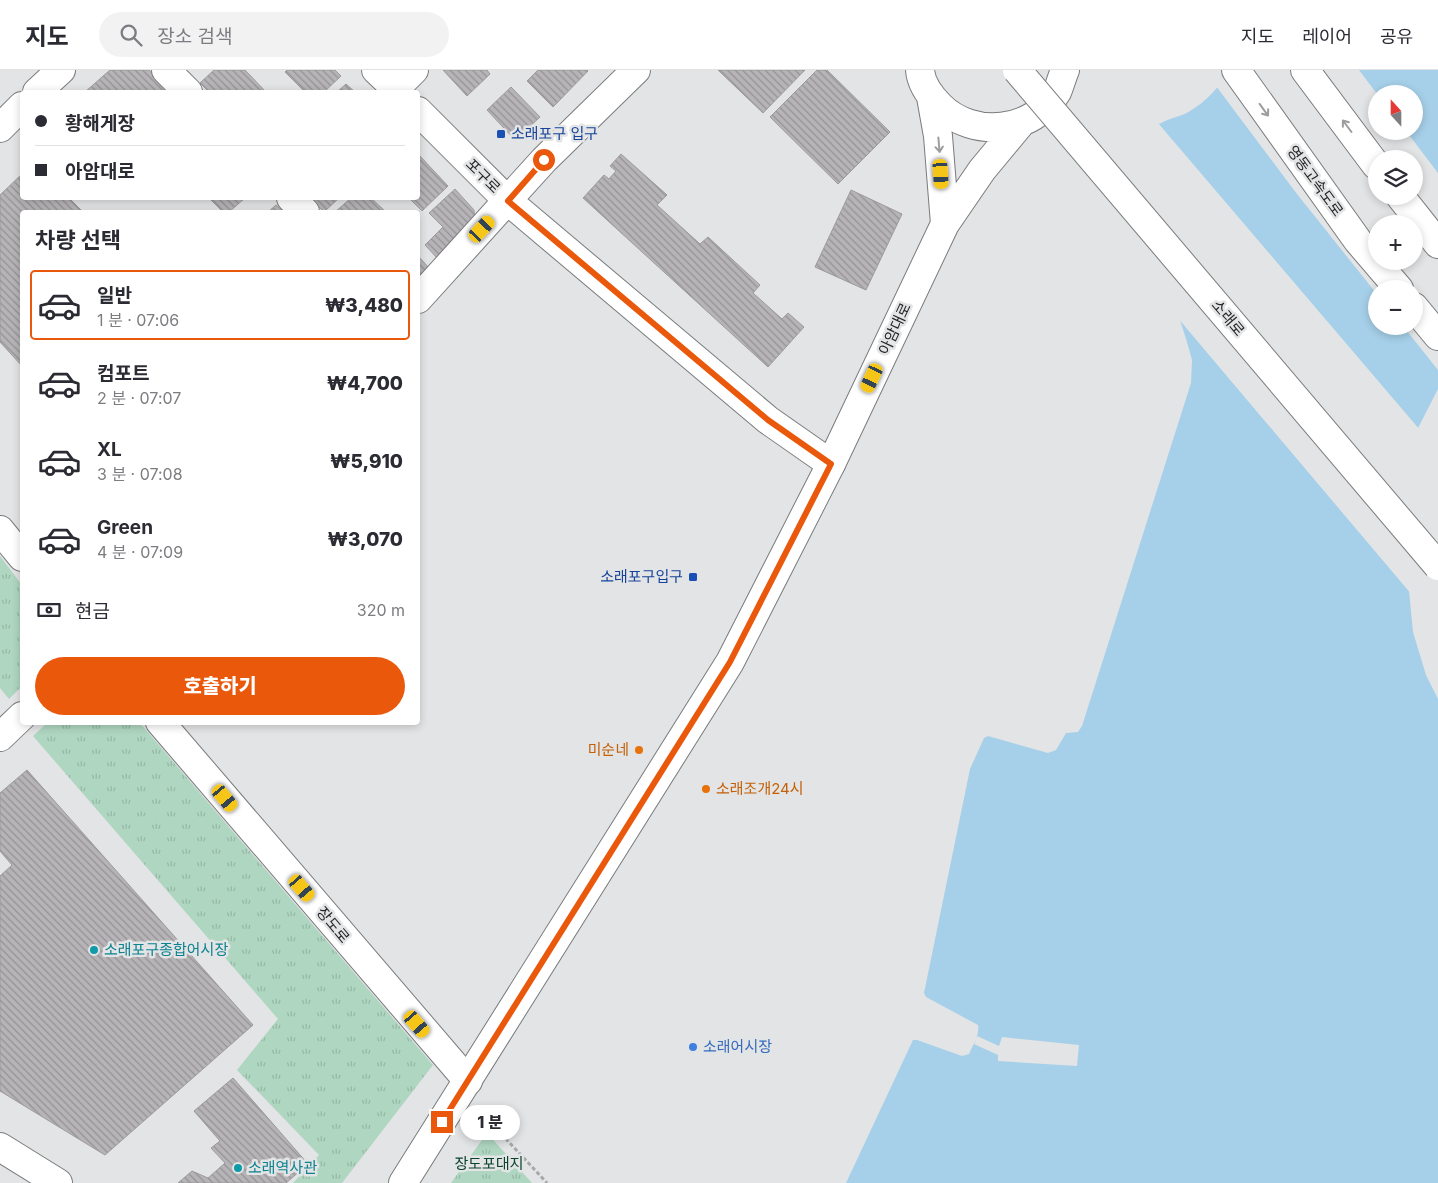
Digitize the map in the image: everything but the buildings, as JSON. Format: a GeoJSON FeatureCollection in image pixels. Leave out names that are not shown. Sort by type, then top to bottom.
{"type":"FeatureCollection","features":[{"type":"Feature","properties":{"kind":"main road"},"geometry":{"type":"LineString","coordinates":[[39,90],[61,70]]}},
{"type":"Feature","properties":{"kind":"main road"},"geometry":{"type":"LineString","coordinates":[[166,70],[186,90]]}},
{"type":"Feature","properties":{"kind":"main road"},"geometry":{"type":"LineString","coordinates":[[376,70],[396,90]]}},
{"type":"Feature","properties":{"kind":"main road"},"geometry":{"type":"LineString","coordinates":[[398,90],[414,70]]}},
{"type":"Feature","properties":{"kind":"main road"},"geometry":{"type":"LineString","coordinates":[[420,297],[544,160],[636,70]]}},
{"type":"Feature","properties":{"kind":"main road"},"geometry":{"type":"LineString","coordinates":[[920,70],[931,97],[949,115],[971,125],[996,128],[1021,123],[1041,110],[1057,92],[1065,70]]}},
{"type":"Feature","properties":{"kind":"main road","name":"소래로"},"geometry":{"type":"LineString","coordinates":[[1017,70],[1438,566]]}},
{"type":"Feature","properties":{"kind":"main road","name":"영동고속도로"},"geometry":{"type":"LineString","coordinates":[[1236,70],[1358,241],[1390,280]]}},
{"type":"Feature","properties":{"kind":"main road"},"geometry":{"type":"LineString","coordinates":[[1305,70],[1368,154]]}},
{"type":"Feature","properties":{"kind":"main road","name":"아암대로"},"geometry":{"type":"LineString","coordinates":[[931,97],[938,136],[944,224]]}},
{"type":"Feature","properties":{"kind":"main road"},"geometry":{"type":"LineString","coordinates":[[0,128],[20,108]]}},
{"type":"Feature","properties":{"kind":"main road","name":"포구로"},"geometry":{"type":"LineString","coordinates":[[420,113],[508,201],[768,420],[831,464]]}},
{"type":"Feature","properties":{"kind":"main road","name":"아암대로"},"geometry":{"type":"LineString","coordinates":[[403,1183],[730,662],[831,464],[944,224],[982,170],[1021,123]]}},
{"type":"Feature","properties":{"kind":"main road"},"geometry":{"type":"LineString","coordinates":[[292,200],[303,210]]}},
{"type":"Feature","properties":{"kind":"main road"},"geometry":{"type":"LineString","coordinates":[[1407,205],[1438,244]]}},
{"type":"Feature","properties":{"kind":"main road"},"geometry":{"type":"LineString","coordinates":[[1423,318],[1438,336]]}},
{"type":"Feature","properties":{"kind":"main road"},"geometry":{"type":"LineString","coordinates":[[0,530],[20,555]]}},
{"type":"Feature","properties":{"kind":"main road"},"geometry":{"type":"LineString","coordinates":[[0,737],[20,718]]}},
{"type":"Feature","properties":{"kind":"main road","name":"장도로"},"geometry":{"type":"LineString","coordinates":[[163,725],[464,1086]]}},
{"type":"Feature","properties":{"kind":"main road"},"geometry":{"type":"LineString","coordinates":[[0,1147],[58,1183]]}},
{"type":"Feature","properties":{"kind":"path"},"geometry":{"type":"LineString","coordinates":[[464,1086],[547,1183]]}},
{"type":"Feature","properties":{"kind":"green space"},"geometry":{"type":"Polygon","coordinates":[[[0,556],[20,582],[20,688],[9,699],[0,688],[0,556]]]}},
{"type":"Feature","properties":{"kind":"green space"},"geometry":{"type":"Polygon","coordinates":[[[45,725],[142,725],[433,1065],[342,1183],[293,1183],[319,1155],[237,1070],[278,1019],[33,736],[45,725]]]}},
{"type":"Feature","properties":{"kind":"green space","name":"장도포대지"},"geometry":{"type":"Polygon","coordinates":[[[487,1133],[532,1183],[451,1183],[487,1133]]]}},
{"type":"Feature","properties":{"kind":"water"},"geometry":{"type":"Polygon","coordinates":[[[1230,70],[1438,70],[1438,389],[1417,430],[1408,470],[1408,581],[1413,632],[1426,675],[1438,699],[1438,1183],[846,1183],[913,1040],[962,1056],[969,1054],[977,1036],[978,1025],[926,997],[924,993],[970,769],[984,738],[988,736],[1048,753],[1056,750],[1066,733],[1078,732],[1082,726],[1191,383],[1192,360],[1133,172],[1152,130],[1160,123],[1196,107],[1213,93],[1230,70]]]}},
{"type":"Feature","properties":{"kind":"pier"},"geometry":{"type":"Polygon","coordinates":[[[1227,70],[1359,70],[1370,85],[1368,85],[1368,140],[1413,140],[1420,150],[1368,150],[1368,205],[1423,205],[1423,153],[1438,173],[1438,370],[1410,335],[1423,335],[1423,280],[1368,280],[1368,283],[1297,194],[1216,86],[1227,70]]]}},
{"type":"Feature","properties":{"kind":"pier"},"geometry":{"type":"Polygon","coordinates":[[[1158,123],[1420,430],[1411,470],[1412,595],[1177,317],[1130,172],[1129,155],[1137,141],[1158,123]]]}},
{"type":"Feature","properties":{"kind":"pier"},"geometry":{"type":"Polygon","coordinates":[[[977,1036],[999,1046],[1002,1037],[1079,1045],[1077,1066],[998,1061],[998,1055],[974,1044],[977,1036]]]}},
{"type":"Feature","properties":{"kind":"place","name":"소래포구 입구"},"geometry":{"type":"Point","coordinates":[501,134]}},
{"type":"Feature","properties":{"kind":"place","name":"소래포구입구"},"geometry":{"type":"Point","coordinates":[693,577]}},
{"type":"Feature","properties":{"kind":"place","name":"미순네"},"geometry":{"type":"Point","coordinates":[639,750]}},
{"type":"Feature","properties":{"kind":"place","name":"소래조개24시"},"geometry":{"type":"Point","coordinates":[706,789]}},
{"type":"Feature","properties":{"kind":"place","name":"소래포구종합어시장"},"geometry":{"type":"Point","coordinates":[94,950]}},
{"type":"Feature","properties":{"kind":"place","name":"소래어시장"},"geometry":{"type":"Point","coordinates":[693,1047]}},
{"type":"Feature","properties":{"kind":"place","name":"소래역사관"},"geometry":{"type":"Point","coordinates":[238,1168]}},
{"type":"Feature","properties":{"kind":"route"},"geometry":{"type":"LineString","coordinates":[[442,1122],[730,662],[831,464],[780,430],[508,201],[544,160]]}}]}
